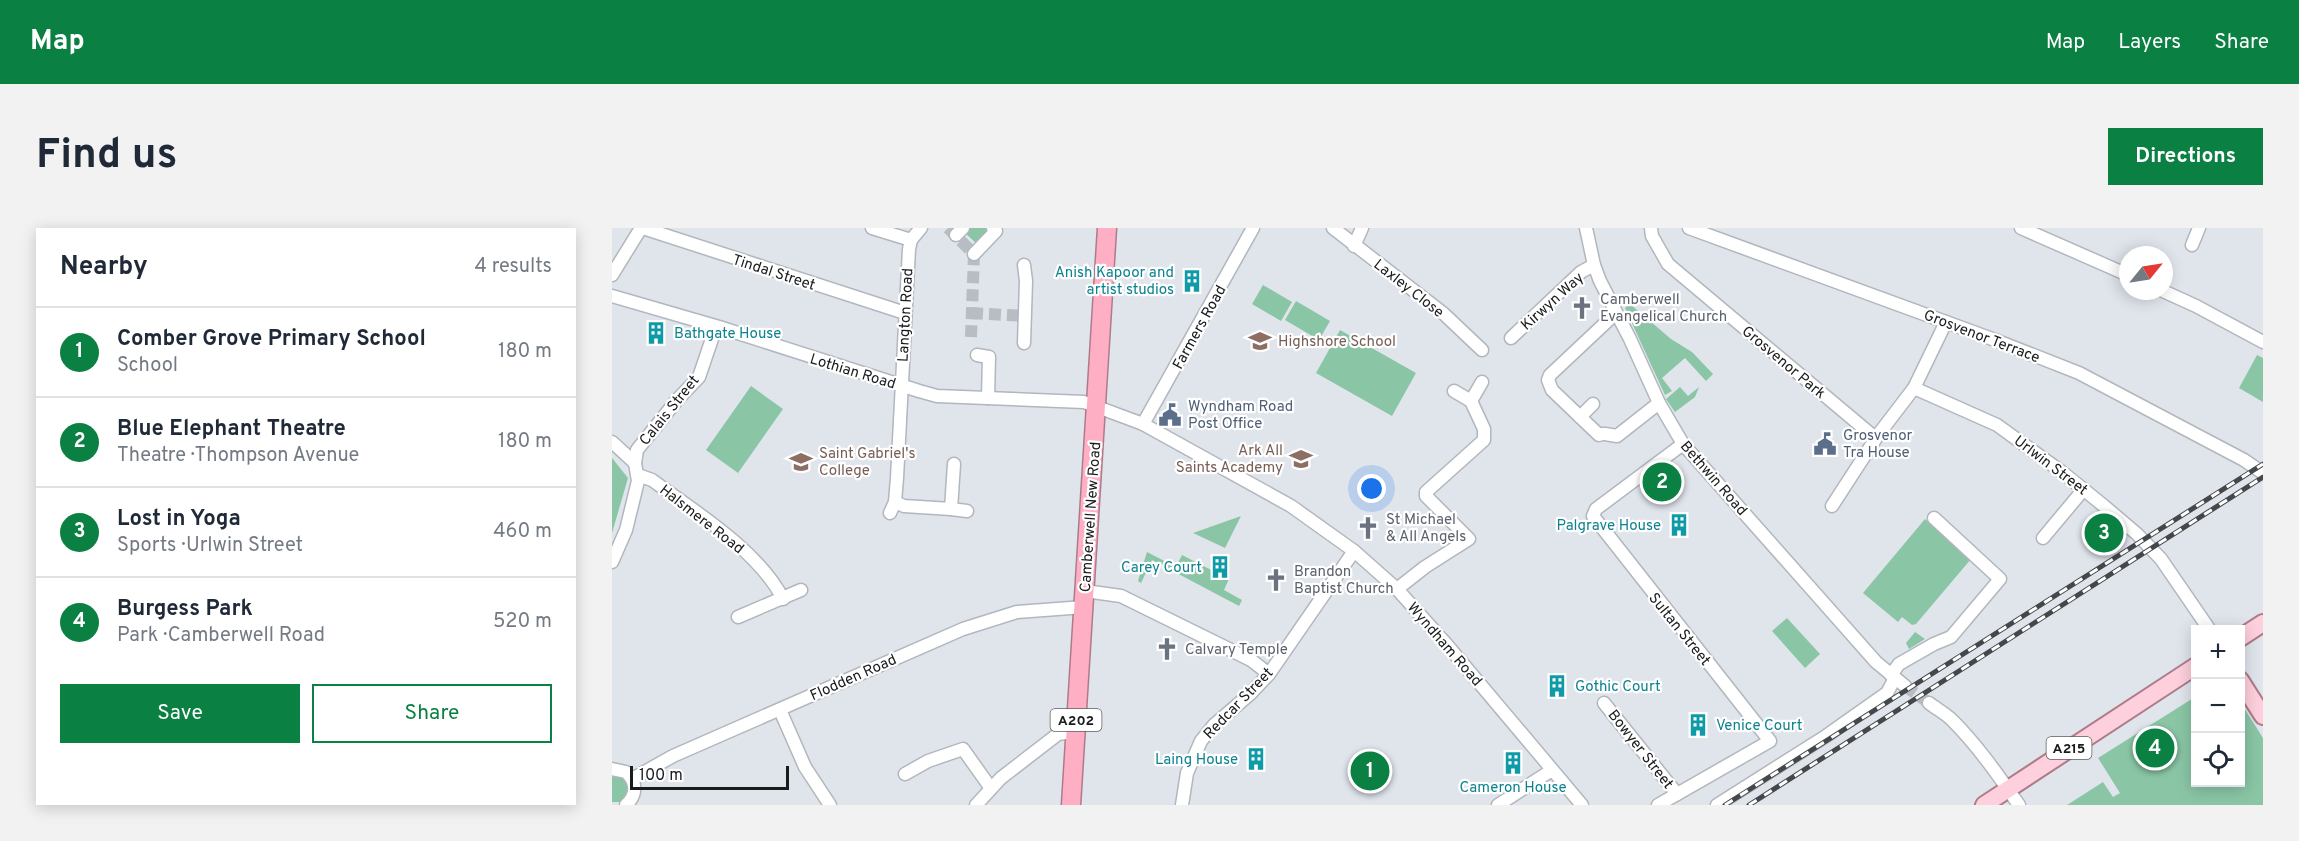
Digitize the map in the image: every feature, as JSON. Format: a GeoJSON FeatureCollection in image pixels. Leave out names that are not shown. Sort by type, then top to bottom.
{"type":"FeatureCollection","features":[{"type":"Feature","properties":{"kind":"highway","name":"Camberwell New Road"},"geometry":{"type":"LineString","coordinates":[[1071,805],[1107,228]]}},
{"type":"Feature","properties":{"kind":"main road"},"geometry":{"type":"LineString","coordinates":[[2245,635],[2263,623]]}},
{"type":"Feature","properties":{"kind":"main road","name":"A215"},"geometry":{"type":"LineString","coordinates":[[1984,805],[2191,669]]}},
{"type":"Feature","properties":{"kind":"main road"},"geometry":{"type":"LineString","coordinates":[[2245,687],[2263,716]]}},
{"type":"Feature","properties":{"kind":"street"},"geometry":{"type":"LineString","coordinates":[[872,228],[911,240],[921,228]]}},
{"type":"Feature","properties":{"kind":"street"},"geometry":{"type":"LineString","coordinates":[[974,254],[996,231],[993,228]]}},
{"type":"Feature","properties":{"kind":"street","name":"Farmers Road"},"geometry":{"type":"LineString","coordinates":[[1143,424],[1253,228]]}},
{"type":"Feature","properties":{"kind":"street","name":"Laxley Close"},"geometry":{"type":"LineString","coordinates":[[1333,228],[1444,314],[1482,350]]}},
{"type":"Feature","properties":{"kind":"street"},"geometry":{"type":"LineString","coordinates":[[1354,246],[1362,228]]}},
{"type":"Feature","properties":{"kind":"street","name":"Bethwin Road"},"geometry":{"type":"LineString","coordinates":[[1586,228],[1594,264],[1616,313],[1659,403],[1683,444],[1876,662],[1897,680]]}},
{"type":"Feature","properties":{"kind":"street","name":"Grosvenor Park"},"geometry":{"type":"LineString","coordinates":[[1651,228],[1652,236],[1668,264],[1837,407],[1873,436],[1878,435]]}},
{"type":"Feature","properties":{"kind":"street","name":"Grosvenor Terrace"},"geometry":{"type":"LineString","coordinates":[[1689,228],[2079,373],[2244,460],[2263,473]]}},
{"type":"Feature","properties":{"kind":"street"},"geometry":{"type":"LineString","coordinates":[[2021,228],[2119,271]]}},
{"type":"Feature","properties":{"kind":"street"},"geometry":{"type":"LineString","coordinates":[[2192,245],[2199,228]]}},
{"type":"Feature","properties":{"kind":"street"},"geometry":{"type":"LineString","coordinates":[[612,274],[645,230]]}},
{"type":"Feature","properties":{"kind":"street","name":"Tindal Street"},"geometry":{"type":"LineString","coordinates":[[645,230],[905,313]]}},
{"type":"Feature","properties":{"kind":"street","name":"Langton Road"},"geometry":{"type":"LineString","coordinates":[[911,240],[892,508],[904,506],[951,510]]}},
{"type":"Feature","properties":{"kind":"street","name":"Kirwyn Way"},"geometry":{"type":"LineString","coordinates":[[1510,338],[1581,272],[1594,264]]}},
{"type":"Feature","properties":{"kind":"street"},"geometry":{"type":"LineString","coordinates":[[1024,265],[1026,281],[1024,343]]}},
{"type":"Feature","properties":{"kind":"street","name":"Lothian Road"},"geometry":{"type":"LineString","coordinates":[[614,295],[937,396],[1084,402],[1096,406]]}},
{"type":"Feature","properties":{"kind":"street"},"geometry":{"type":"LineString","coordinates":[[2173,296],[2263,342]]}},
{"type":"Feature","properties":{"kind":"street"},"geometry":{"type":"LineString","coordinates":[[1616,313],[1549,377],[1552,390],[1599,435],[1617,436],[1659,403]]}},
{"type":"Feature","properties":{"kind":"street"},"geometry":{"type":"LineString","coordinates":[[1832,506],[1878,435],[1914,388],[1946,322]]}},
{"type":"Feature","properties":{"kind":"street","name":"Calais Street"},"geometry":{"type":"LineString","coordinates":[[612,562],[626,530],[641,444],[699,376],[716,327]]}},
{"type":"Feature","properties":{"kind":"street"},"geometry":{"type":"LineString","coordinates":[[977,355],[989,357],[988,398]]}},
{"type":"Feature","properties":{"kind":"street"},"geometry":{"type":"LineString","coordinates":[[1471,401],[1482,382]]}},
{"type":"Feature","properties":{"kind":"street","name":"Urlwin Street"},"geometry":{"type":"LineString","coordinates":[[1914,388],[1997,425],[2084,489],[2149,546],[2205,625]]}},
{"type":"Feature","properties":{"kind":"street"},"geometry":{"type":"LineString","coordinates":[[1397,589],[1425,567],[1468,539],[1426,496],[1426,492],[1484,440],[1485,429],[1471,401],[1454,391]]}},
{"type":"Feature","properties":{"kind":"street"},"geometry":{"type":"LineString","coordinates":[[1580,417],[1593,404]]}},
{"type":"Feature","properties":{"kind":"street","name":"Wyndham Road"},"geometry":{"type":"LineString","coordinates":[[1096,406],[1143,424],[1266,490],[1354,551],[1397,589],[1582,805]]}},
{"type":"Feature","properties":{"kind":"street","name":"Halsmere Road"},"geometry":{"type":"LineString","coordinates":[[612,442],[637,469],[727,536],[769,576],[783,598]]}},
{"type":"Feature","properties":{"kind":"street","name":"Sultan Street"},"geometry":{"type":"LineString","coordinates":[[1677,794],[1770,741],[1593,516],[1596,509],[1683,444]]}},
{"type":"Feature","properties":{"kind":"street"},"geometry":{"type":"LineString","coordinates":[[954,464],[951,510],[968,511]]}},
{"type":"Feature","properties":{"kind":"street"},"geometry":{"type":"LineString","coordinates":[[2043,538],[2084,489]]}},
{"type":"Feature","properties":{"kind":"street"},"geometry":{"type":"LineString","coordinates":[[1717,805],[1826,736],[1887,693],[1897,680],[1899,664],[1951,637],[2000,579],[1934,518]]}},
{"type":"Feature","properties":{"kind":"street","name":"Redcar Street"},"geometry":{"type":"LineString","coordinates":[[1182,805],[1187,772],[1201,741],[1214,725],[1269,674],[1354,551]]}},
{"type":"Feature","properties":{"kind":"street"},"geometry":{"type":"LineString","coordinates":[[738,617],[801,590]]}},
{"type":"Feature","properties":{"kind":"street","name":"Flodden Road"},"geometry":{"type":"LineString","coordinates":[[632,778],[672,756],[963,629],[1017,612],[1085,599],[1121,596],[1251,660],[1269,674]]}},
{"type":"Feature","properties":{"kind":"street","name":"Bowyer Street"},"geometry":{"type":"LineString","coordinates":[[1605,703],[1677,794]]}},
{"type":"Feature","properties":{"kind":"street"},"geometry":{"type":"LineString","coordinates":[[1929,703],[1949,717],[1970,739],[1997,771],[2019,805]]}},
{"type":"Feature","properties":{"kind":"street"},"geometry":{"type":"LineString","coordinates":[[780,710],[805,766],[830,805]]}},
{"type":"Feature","properties":{"kind":"street"},"geometry":{"type":"LineString","coordinates":[[976,805],[990,787],[1058,734],[1075,732]]}},
{"type":"Feature","properties":{"kind":"street"},"geometry":{"type":"LineString","coordinates":[[906,774],[928,761],[963,749],[990,787]]}},
{"type":"Feature","properties":{"kind":"street"},"geometry":{"type":"LineString","coordinates":[[612,769],[626,772],[632,778],[634,794],[626,805]]}},
{"type":"Feature","properties":{"kind":"street"},"geometry":{"type":"LineString","coordinates":[[1498,805],[1552,770]]}},
{"type":"Feature","properties":{"kind":"street"},"geometry":{"type":"LineString","coordinates":[[1658,805],[1677,794]]}},
{"type":"Feature","properties":{"kind":"green space"},"geometry":{"type":"Polygon","coordinates":[[[967,228],[989,228],[992,231],[978,245],[964,232],[967,228]]]}},
{"type":"Feature","properties":{"kind":"green space"},"geometry":{"type":"Polygon","coordinates":[[[1263,285],[1292,302],[1281,321],[1252,304],[1263,285]]]}},
{"type":"Feature","properties":{"kind":"green space"},"geometry":{"type":"Polygon","coordinates":[[[1296,301],[1330,321],[1319,340],[1285,320],[1296,301]]]}},
{"type":"Feature","properties":{"kind":"green space"},"geometry":{"type":"Polygon","coordinates":[[[1630,304],[1671,339],[1692,352],[1713,374],[1706,381],[1685,358],[1662,378],[1672,391],[1665,395],[1625,308],[1630,304]]]}},
{"type":"Feature","properties":{"kind":"green space"},"geometry":{"type":"Polygon","coordinates":[[[1340,330],[1416,373],[1392,416],[1316,373],[1340,330]]]}},
{"type":"Feature","properties":{"kind":"green space"},"geometry":{"type":"Polygon","coordinates":[[[2257,355],[2263,358],[2263,402],[2239,388],[2257,355]]]}},
{"type":"Feature","properties":{"kind":"green space"},"geometry":{"type":"Polygon","coordinates":[[[751,386],[783,409],[738,473],[706,450],[751,386]]]}},
{"type":"Feature","properties":{"kind":"green space"},"geometry":{"type":"Polygon","coordinates":[[[1680,387],[1688,396],[1699,387],[1695,397],[1675,412],[1666,399],[1680,387]]]}},
{"type":"Feature","properties":{"kind":"green space"},"geometry":{"type":"Polygon","coordinates":[[[612,458],[628,478],[612,533],[612,458]]]}},
{"type":"Feature","properties":{"kind":"green space"},"geometry":{"type":"Polygon","coordinates":[[[1241,516],[1225,548],[1193,533],[1241,516]]]}},
{"type":"Feature","properties":{"kind":"green space"},"geometry":{"type":"Polygon","coordinates":[[[1925,519],[1971,559],[1916,624],[1912,625],[1902,617],[1898,622],[1863,593],[1925,519]]]}},
{"type":"Feature","properties":{"kind":"green space"},"geometry":{"type":"Polygon","coordinates":[[[1147,552],[1176,567],[1182,555],[1229,579],[1224,590],[1242,600],[1239,606],[1152,560],[1141,583],[1138,581],[1147,552]]]}},
{"type":"Feature","properties":{"kind":"green space"},"geometry":{"type":"Polygon","coordinates":[[[1787,618],[1820,654],[1805,668],[1772,631],[1787,618]]]}},
{"type":"Feature","properties":{"kind":"green space"},"geometry":{"type":"Polygon","coordinates":[[[1915,632],[1925,639],[1909,649],[1906,643],[1915,632]]]}},
{"type":"Feature","properties":{"kind":"green space"},"geometry":{"type":"Polygon","coordinates":[[[2191,700],[2191,787],[2245,787],[2245,709],[2263,738],[2263,805],[2067,805],[2103,782],[2113,797],[2120,793],[2098,758],[2191,700]]]}},
{"type":"Feature","properties":{"kind":"green space"},"geometry":{"type":"Polygon","coordinates":[[[622,776],[631,786],[624,802],[612,802],[612,777],[622,776]]]}},
{"type":"Feature","properties":{"kind":"tunnel"},"geometry":{"type":"LineString","coordinates":[[948,228],[974,254],[971,337]]}},
{"type":"Feature","properties":{"kind":"tunnel"},"geometry":{"type":"LineString","coordinates":[[971,313],[1025,316]]}},
{"type":"Feature","properties":{"kind":"tunnel"},"geometry":{"type":"LineString","coordinates":[[1905,686],[1929,703]]}},
{"type":"Feature","properties":{"kind":"railway"},"geometry":{"type":"LineString","coordinates":[[1725,805],[2263,464]]}},
{"type":"Feature","properties":{"kind":"railway"},"geometry":{"type":"LineString","coordinates":[[1749,805],[2263,477]]}},
{"type":"Feature","properties":{"kind":"place","name":"Anish Kapoor and artist studios"},"geometry":{"type":"Point","coordinates":[1192,281]}},
{"type":"Feature","properties":{"kind":"place","name":"Camberwell Evangelical Church"},"geometry":{"type":"Point","coordinates":[1582,308]}},
{"type":"Feature","properties":{"kind":"place","name":"Bathgate House"},"geometry":{"type":"Point","coordinates":[656,333]}},
{"type":"Feature","properties":{"kind":"place","name":"Highshore School"},"geometry":{"type":"Point","coordinates":[1260,341]}},
{"type":"Feature","properties":{"kind":"place","name":"Wyndham Road Post Office"},"geometry":{"type":"Point","coordinates":[1170,415]}},
{"type":"Feature","properties":{"kind":"place","name":"Grosvenor Tra House"},"geometry":{"type":"Point","coordinates":[1825,444]}},
{"type":"Feature","properties":{"kind":"place","name":"Ark All Saints Academy"},"geometry":{"type":"Point","coordinates":[1301,459]}},
{"type":"Feature","properties":{"kind":"place","name":"Saint Gabriel's College"},"geometry":{"type":"Point","coordinates":[801,462]}},
{"type":"Feature","properties":{"kind":"place","name":"Blue Elephant Theatre"},"geometry":{"type":"Point","coordinates":[1662,482]}},
{"type":"Feature","properties":{"kind":"place","name":"Palgrave House"},"geometry":{"type":"Point","coordinates":[1679,525]}},
{"type":"Feature","properties":{"kind":"place","name":"St Michael & All Angels"},"geometry":{"type":"Point","coordinates":[1368,528]}},
{"type":"Feature","properties":{"kind":"place","name":"Lost in Yoga"},"geometry":{"type":"Point","coordinates":[2104,533]}},
{"type":"Feature","properties":{"kind":"place","name":"Carey Court"},"geometry":{"type":"Point","coordinates":[1220,567]}},
{"type":"Feature","properties":{"kind":"place","name":"Brandon Baptist Church"},"geometry":{"type":"Point","coordinates":[1276,580]}},
{"type":"Feature","properties":{"kind":"place","name":"Calvary Temple"},"geometry":{"type":"Point","coordinates":[1167,649]}},
{"type":"Feature","properties":{"kind":"place","name":"Gothic Court"},"geometry":{"type":"Point","coordinates":[1557,686]}},
{"type":"Feature","properties":{"kind":"place","name":"Venice Court"},"geometry":{"type":"Point","coordinates":[1698,725]}},
{"type":"Feature","properties":{"kind":"place","name":"Burgess Park"},"geometry":{"type":"Point","coordinates":[2155,748]}},
{"type":"Feature","properties":{"kind":"place","name":"Laing House"},"geometry":{"type":"Point","coordinates":[1256,759]}},
{"type":"Feature","properties":{"kind":"place","name":"Cameron House"},"geometry":{"type":"Point","coordinates":[1513,763]}},
{"type":"Feature","properties":{"kind":"place","name":"Comber Grove Primary School"},"geometry":{"type":"Point","coordinates":[1370,771]}}]}
